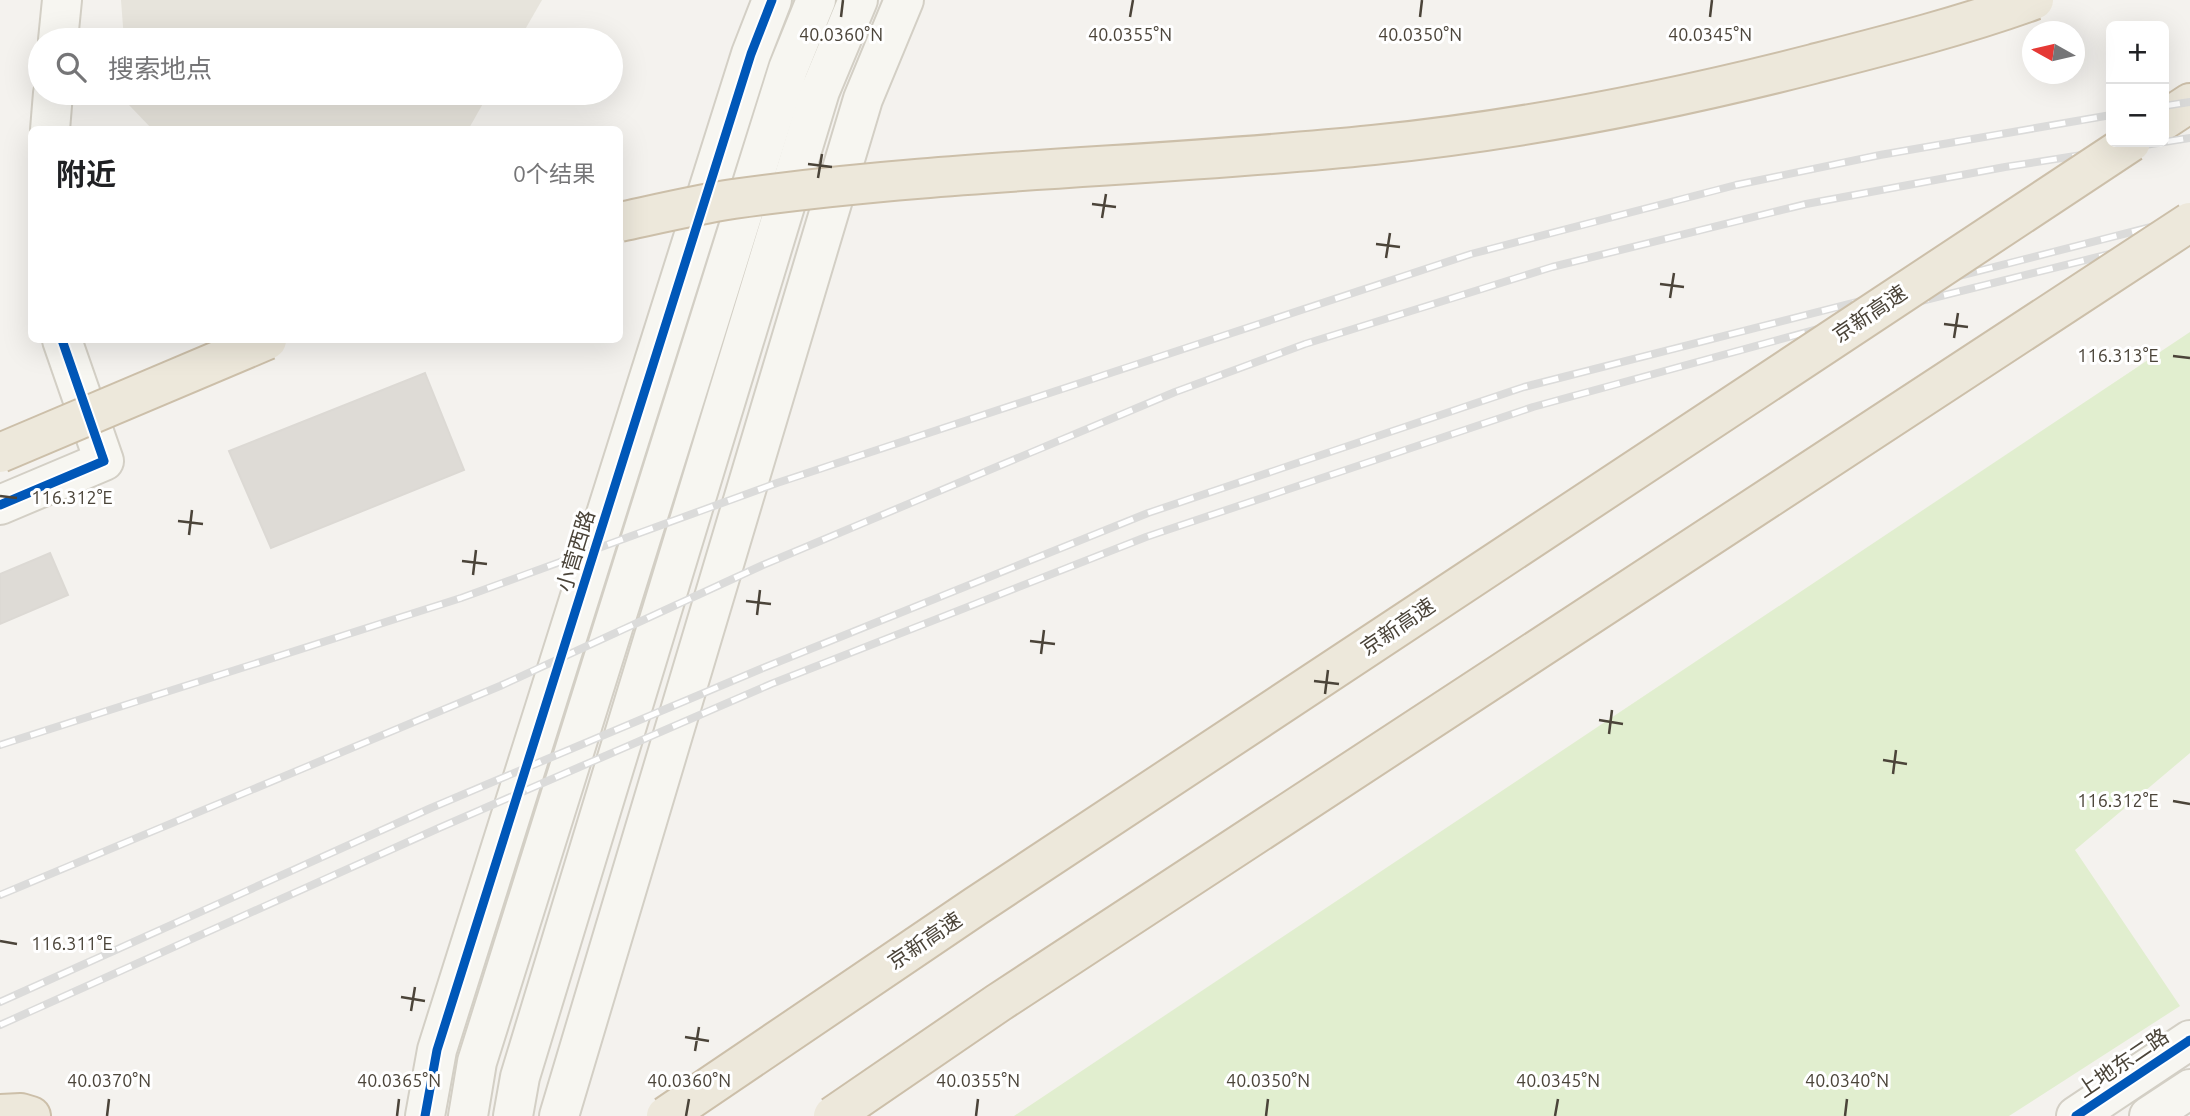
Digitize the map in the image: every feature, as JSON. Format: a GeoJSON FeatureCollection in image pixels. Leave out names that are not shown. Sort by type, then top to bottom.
{"type":"FeatureCollection","features":[{"type":"Feature","properties":{"kind":"highway"},"geometry":{"type":"LineString","coordinates":[[623,221],[731,200],[880,181],[1258,156],[1375,145],[1494,129],[1705,91],[1896,43],[2035,0]]}},
{"type":"Feature","properties":{"kind":"highway"},"geometry":{"type":"LineString","coordinates":[[2169,117],[2190,103]]}},
{"type":"Feature","properties":{"kind":"highway","name":"京新高速"},"geometry":{"type":"LineString","coordinates":[[666,1116],[988,899],[2123,147]]}},
{"type":"Feature","properties":{"kind":"highway"},"geometry":{"type":"LineString","coordinates":[[833,1116],[998,1003],[2190,222]]}},
{"type":"Feature","properties":{"kind":"highway"},"geometry":{"type":"LineString","coordinates":[[0,453],[260,343]]}},
{"type":"Feature","properties":{"kind":"highway"},"geometry":{"type":"LineString","coordinates":[[0,1114],[21,1113],[31,1116]]}},
{"type":"Feature","properties":{"kind":"street"},"geometry":{"type":"LineString","coordinates":[[59,28],[62,0]]}},
{"type":"Feature","properties":{"kind":"street","name":"小营西路"},"geometry":{"type":"LineString","coordinates":[[425,1116],[437,1050],[751,54],[772,0]]}},
{"type":"Feature","properties":{"kind":"street"},"geometry":{"type":"LineString","coordinates":[[468,1116],[477,1062],[485,1036],[788,69],[816,0]]}},
{"type":"Feature","properties":{"kind":"street"},"geometry":{"type":"LineString","coordinates":[[513,1116],[520,1077],[816,104],[858,0]]}},
{"type":"Feature","properties":{"kind":"street"},"geometry":{"type":"LineString","coordinates":[[559,1116],[863,99],[904,0]]}},
{"type":"Feature","properties":{"kind":"street"},"geometry":{"type":"LineString","coordinates":[[50,126],[52,105]]}},
{"type":"Feature","properties":{"kind":"street"},"geometry":{"type":"LineString","coordinates":[[0,505],[104,461],[63,343]]}},
{"type":"Feature","properties":{"kind":"street","name":"上地东二路"},"geometry":{"type":"LineString","coordinates":[[2076,1116],[2190,1040]]}},
{"type":"Feature","properties":{"kind":"street"},"geometry":{"type":"LineString","coordinates":[[2149,1116],[2190,1089]]}},
{"type":"Feature","properties":{"kind":"shaded area"},"geometry":{"type":"Polygon","coordinates":[[[121,0],[542,0],[526,28],[123,28],[121,0]]]}},
{"type":"Feature","properties":{"kind":"shaded area"},"geometry":{"type":"Polygon","coordinates":[[[129,105],[482,105],[470,126],[149,126],[129,105]]]}},
{"type":"Feature","properties":{"kind":"green space"},"geometry":{"type":"Polygon","coordinates":[[[2190,332],[2190,753],[2075,850],[2180,1006],[2009,1116],[1014,1116],[2190,332]]]}},
{"type":"Feature","properties":{"kind":"building"},"geometry":{"type":"Polygon","coordinates":[[[425,373],[464,470],[271,548],[229,451],[425,373]]]}},
{"type":"Feature","properties":{"kind":"building"},"geometry":{"type":"Polygon","coordinates":[[[50,553],[68,595],[0,624],[0,574],[50,553]]]}},
{"type":"Feature","properties":{"kind":"railway"},"geometry":{"type":"LineString","coordinates":[[2169,105],[2190,102]]}},
{"type":"Feature","properties":{"kind":"railway"},"geometry":{"type":"LineString","coordinates":[[0,745],[461,598],[777,483],[1471,254],[1736,185],[1880,155],[2106,116]]}},
{"type":"Feature","properties":{"kind":"railway"},"geometry":{"type":"LineString","coordinates":[[0,895],[500,686],[763,565],[1175,392],[1305,344],[1552,267],[1806,204],[2005,167],[2190,138]]}},
{"type":"Feature","properties":{"kind":"railway"},"geometry":{"type":"LineString","coordinates":[[0,1002],[431,808],[763,668],[1148,513],[1524,387],[2190,217]]}},
{"type":"Feature","properties":{"kind":"railway"},"geometry":{"type":"LineString","coordinates":[[0,1025],[439,828],[771,684],[1146,537],[1533,407],[1913,303],[2190,234]]}},
{"type":"Feature","properties":{"kind":"cycle path"},"geometry":{"type":"LineString","coordinates":[[425,1116],[437,1050],[751,54],[772,0]]}},
{"type":"Feature","properties":{"kind":"cycle path"},"geometry":{"type":"LineString","coordinates":[[0,505],[104,461],[63,343]]}},
{"type":"Feature","properties":{"kind":"cycle path"},"geometry":{"type":"LineString","coordinates":[[2076,1116],[2190,1040]]}}]}
